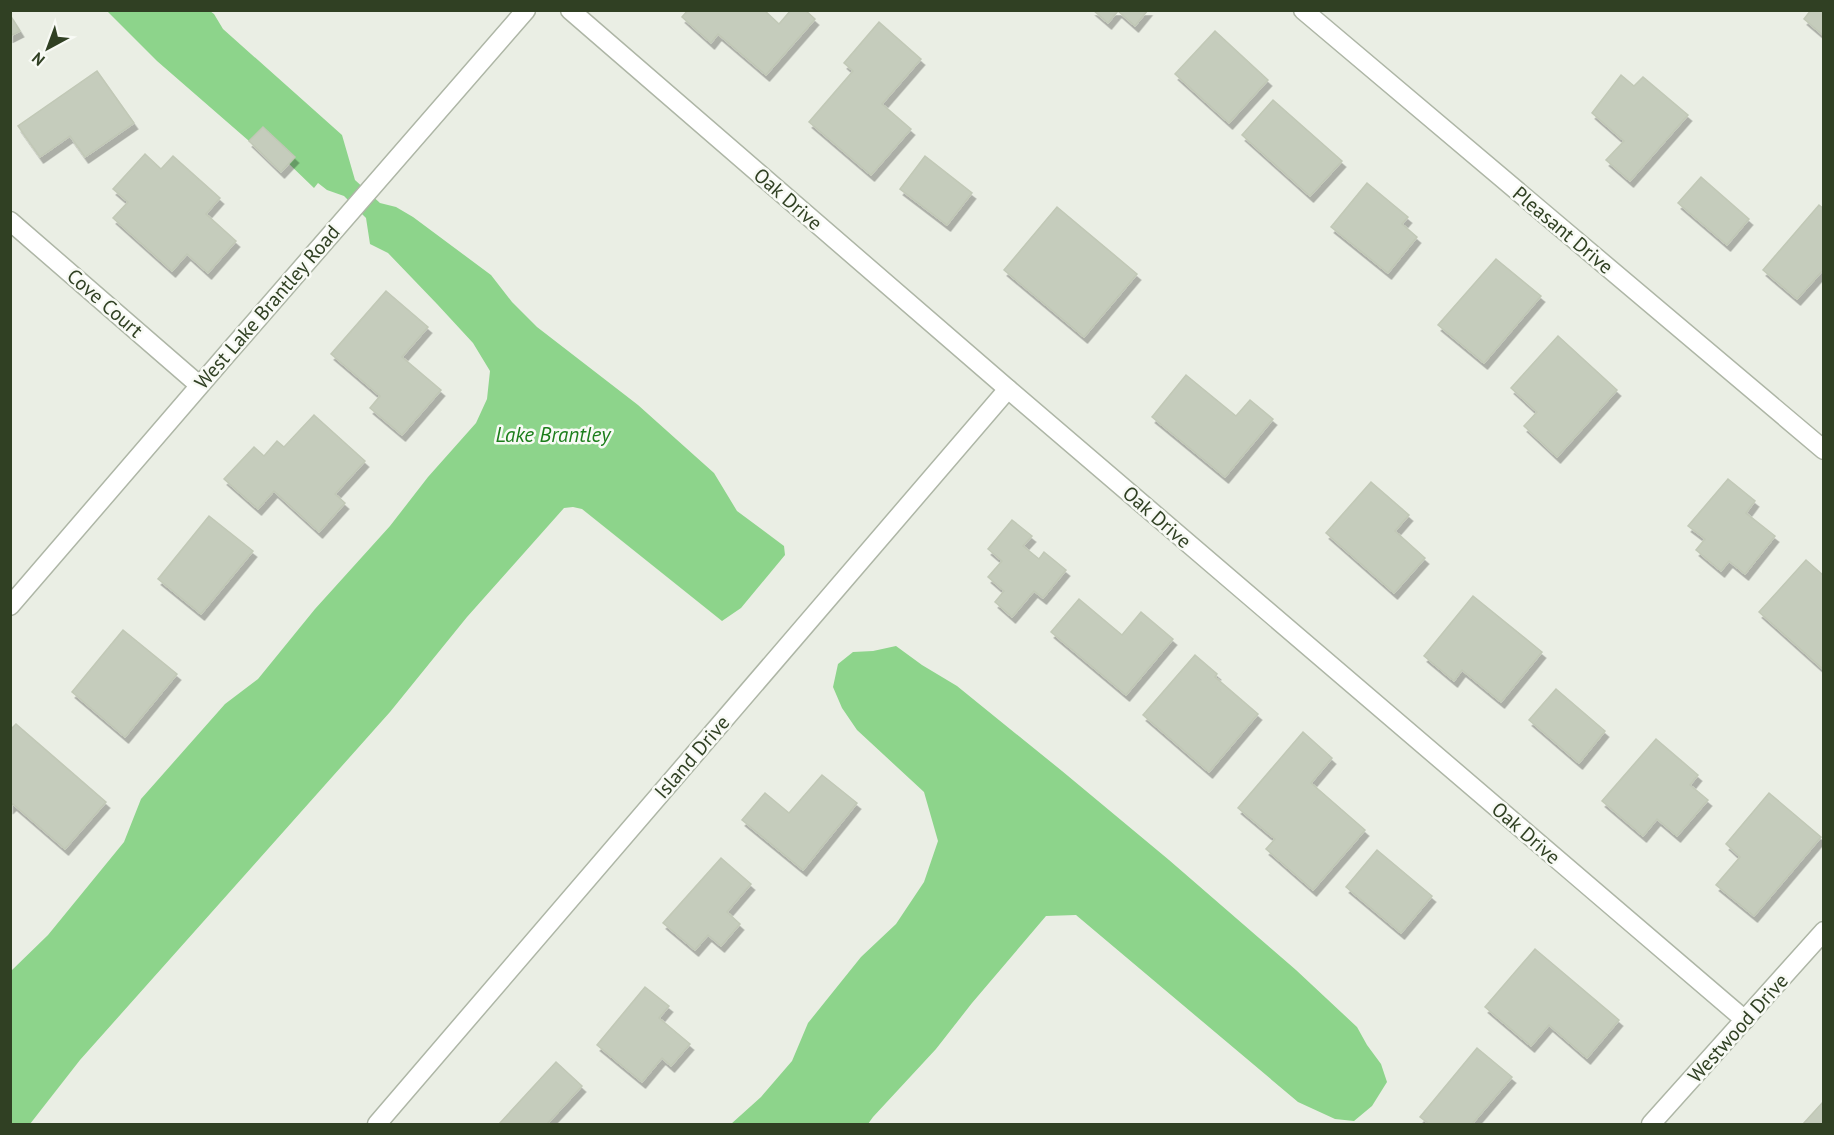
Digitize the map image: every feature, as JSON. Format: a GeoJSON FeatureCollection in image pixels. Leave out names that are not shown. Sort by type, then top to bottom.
{"type":"FeatureCollection","features":[{"type":"Feature","properties":{"kind":"street","name":"West Lake Brantley Road"},"geometry":{"type":"LineString","coordinates":[[10,606],[198,385],[371,190],[526,10]]}},
{"type":"Feature","properties":{"kind":"street","name":"Oak Drive"},"geometry":{"type":"LineString","coordinates":[[570,10],[1008,389],[1745,1020]]}},
{"type":"Feature","properties":{"kind":"street","name":"Pleasant Drive"},"geometry":{"type":"LineString","coordinates":[[1303,10],[1824,450]]}},
{"type":"Feature","properties":{"kind":"street","name":"Cove Court"},"geometry":{"type":"LineString","coordinates":[[10,220],[198,385]]}},
{"type":"Feature","properties":{"kind":"street","name":"Island Drive"},"geometry":{"type":"LineString","coordinates":[[377,1125],[1008,389]]}},
{"type":"Feature","properties":{"kind":"street","name":"Westwood Drive"},"geometry":{"type":"LineString","coordinates":[[1651,1125],[1824,932]]}},
{"type":"Feature","properties":{"kind":"water","name":"Lake Brantley"},"geometry":{"type":"Polygon","coordinates":[[[107,11],[210,11],[214,14],[223,29],[342,135],[355,180],[380,203],[396,207],[413,217],[491,275],[512,302],[537,327],[638,405],[714,473],[737,511],[784,546],[785,555],[741,608],[722,621],[582,509],[564,508],[467,617],[390,712],[80,1060],[30,1124],[11,1124],[11,971],[48,935],[124,842],[141,799],[225,704],[258,679],[315,609],[390,526],[428,477],[476,423],[487,399],[490,371],[473,343],[437,304],[388,253],[370,244],[366,218],[344,196],[327,190],[318,183],[314,188],[257,133],[249,141],[157,61],[107,11]]]}},
{"type":"Feature","properties":{"kind":"water"},"geometry":{"type":"Polygon","coordinates":[[[896,646],[957,686],[1062,771],[1296,970],[1357,1027],[1381,1064],[1387,1082],[1372,1106],[1354,1121],[1335,1119],[1298,1102],[1076,915],[1046,916],[936,1049],[868,1124],[731,1124],[761,1097],[792,1061],[808,1023],[861,957],[896,924],[924,882],[938,841],[924,792],[857,730],[842,708],[833,687],[838,664],[853,652],[896,646]]]}},
{"type":"Feature","properties":{"kind":"building"},"geometry":{"type":"Polygon","coordinates":[[[688,10],[764,10],[779,24],[791,10],[805,10],[815,19],[766,75],[718,34],[711,43],[682,17],[688,10]]]}},
{"type":"Feature","properties":{"kind":"building"},"geometry":{"type":"Polygon","coordinates":[[[1093,10],[1148,10],[1135,26],[1118,11],[1108,23],[1093,10]]]}},
{"type":"Feature","properties":{"kind":"building"},"geometry":{"type":"Polygon","coordinates":[[[1811,10],[1824,10],[1824,36],[1804,19],[1811,10]]]}},
{"type":"Feature","properties":{"kind":"building"},"geometry":{"type":"Polygon","coordinates":[[[10,15],[20,31],[10,36],[10,15]]]}},
{"type":"Feature","properties":{"kind":"building"},"geometry":{"type":"Polygon","coordinates":[[[879,22],[921,59],[882,104],[911,129],[871,175],[809,122],[853,71],[844,63],[879,22]]]}},
{"type":"Feature","properties":{"kind":"building"},"geometry":{"type":"Polygon","coordinates":[[[1215,31],[1268,80],[1229,123],[1175,74],[1215,31]]]}},
{"type":"Feature","properties":{"kind":"building"},"geometry":{"type":"Polygon","coordinates":[[[97,71],[134,123],[85,157],[70,136],[40,157],[18,126],[97,71]]]}},
{"type":"Feature","properties":{"kind":"building"},"geometry":{"type":"Polygon","coordinates":[[[1621,75],[1634,86],[1643,77],[1688,115],[1630,181],[1606,160],[1624,141],[1592,113],[1621,75]]]}},
{"type":"Feature","properties":{"kind":"building"},"geometry":{"type":"Polygon","coordinates":[[[1273,100],[1342,161],[1310,196],[1242,135],[1273,100]]]}},
{"type":"Feature","properties":{"kind":"building"},"geometry":{"type":"Polygon","coordinates":[[[263,127],[295,157],[281,172],[249,141],[263,127]]]}},
{"type":"Feature","properties":{"kind":"building"},"geometry":{"type":"Polygon","coordinates":[[[145,154],[161,169],[173,156],[220,198],[206,214],[236,241],[208,273],[187,254],[172,271],[113,218],[128,202],[113,189],[145,154]]]}},
{"type":"Feature","properties":{"kind":"building"},"geometry":{"type":"Polygon","coordinates":[[[925,156],[972,193],[947,225],[900,189],[925,156]]]}},
{"type":"Feature","properties":{"kind":"building"},"geometry":{"type":"Polygon","coordinates":[[[1701,177],[1749,219],[1727,245],[1678,203],[1701,177]]]}},
{"type":"Feature","properties":{"kind":"building"},"geometry":{"type":"Polygon","coordinates":[[[1367,183],[1408,217],[1402,224],[1417,237],[1388,273],[1331,227],[1367,183]]]}},
{"type":"Feature","properties":{"kind":"building"},"geometry":{"type":"Polygon","coordinates":[[[1819,205],[1824,209],[1824,269],[1797,299],[1763,270],[1819,205]]]}},
{"type":"Feature","properties":{"kind":"building"},"geometry":{"type":"Polygon","coordinates":[[[1057,207],[1137,274],[1084,337],[1004,270],[1057,207]]]}},
{"type":"Feature","properties":{"kind":"building"},"geometry":{"type":"Polygon","coordinates":[[[1496,259],[1541,296],[1484,363],[1438,325],[1496,259]]]}},
{"type":"Feature","properties":{"kind":"building"},"geometry":{"type":"Polygon","coordinates":[[[386,291],[428,327],[402,357],[441,390],[402,435],[370,408],[380,396],[331,354],[386,291]]]}},
{"type":"Feature","properties":{"kind":"building"},"geometry":{"type":"Polygon","coordinates":[[[1558,336],[1617,390],[1557,457],[1524,426],[1537,412],[1511,388],[1558,336]]]}},
{"type":"Feature","properties":{"kind":"building"},"geometry":{"type":"Polygon","coordinates":[[[1186,375],[1236,416],[1250,400],[1273,419],[1225,477],[1152,417],[1186,375]]]}},
{"type":"Feature","properties":{"kind":"building"},"geometry":{"type":"Polygon","coordinates":[[[314,415],[365,461],[335,494],[345,503],[319,532],[274,491],[258,509],[224,479],[254,447],[264,456],[277,441],[284,447],[314,415]]]}},
{"type":"Feature","properties":{"kind":"building"},"geometry":{"type":"Polygon","coordinates":[[[1728,479],[1755,501],[1746,513],[1775,536],[1745,574],[1729,561],[1721,571],[1696,550],[1705,539],[1688,526],[1728,479]]]}},
{"type":"Feature","properties":{"kind":"building"},"geometry":{"type":"Polygon","coordinates":[[[1371,482],[1409,515],[1395,531],[1425,558],[1394,593],[1326,533],[1371,482]]]}},
{"type":"Feature","properties":{"kind":"building"},"geometry":{"type":"Polygon","coordinates":[[[209,516],[253,551],[201,614],[158,579],[209,516]]]}},
{"type":"Feature","properties":{"kind":"building"},"geometry":{"type":"Polygon","coordinates":[[[1012,520],[1032,536],[1023,546],[1039,559],[1044,552],[1066,570],[1043,598],[1034,591],[1012,617],[995,602],[1004,591],[988,577],[1002,561],[988,549],[1012,520]]]}},
{"type":"Feature","properties":{"kind":"building"},"geometry":{"type":"Polygon","coordinates":[[[1806,560],[1824,576],[1824,670],[1759,612],[1806,560]]]}},
{"type":"Feature","properties":{"kind":"building"},"geometry":{"type":"Polygon","coordinates":[[[1473,596],[1542,652],[1501,702],[1462,670],[1454,681],[1424,656],[1473,596]]]}},
{"type":"Feature","properties":{"kind":"building"},"geometry":{"type":"Polygon","coordinates":[[[1079,599],[1122,635],[1141,612],[1173,639],[1126,695],[1051,632],[1079,599]]]}},
{"type":"Feature","properties":{"kind":"building"},"geometry":{"type":"Polygon","coordinates":[[[123,630],[177,674],[125,737],[72,692],[123,630]]]}},
{"type":"Feature","properties":{"kind":"building"},"geometry":{"type":"Polygon","coordinates":[[[1195,655],[1217,674],[1215,677],[1258,714],[1209,772],[1143,715],[1195,655]]]}},
{"type":"Feature","properties":{"kind":"building"},"geometry":{"type":"Polygon","coordinates":[[[1556,689],[1605,731],[1579,763],[1529,720],[1556,689]]]}},
{"type":"Feature","properties":{"kind":"building"},"geometry":{"type":"Polygon","coordinates":[[[16,724],[106,802],[65,849],[13,804],[10,807],[10,730],[16,724]]]}},
{"type":"Feature","properties":{"kind":"building"},"geometry":{"type":"Polygon","coordinates":[[[1303,732],[1332,758],[1311,783],[1365,830],[1313,890],[1266,849],[1275,839],[1238,808],[1303,732]]]}},
{"type":"Feature","properties":{"kind":"building"},"geometry":{"type":"Polygon","coordinates":[[[1656,739],[1698,775],[1690,785],[1708,800],[1677,836],[1657,819],[1643,836],[1602,801],[1656,739]]]}},
{"type":"Feature","properties":{"kind":"building"},"geometry":{"type":"Polygon","coordinates":[[[822,775],[857,803],[803,870],[742,820],[765,793],[789,813],[822,775]]]}},
{"type":"Feature","properties":{"kind":"building"},"geometry":{"type":"Polygon","coordinates":[[[1769,793],[1821,837],[1754,916],[1716,885],[1740,857],[1726,844],[1769,793]]]}},
{"type":"Feature","properties":{"kind":"building"},"geometry":{"type":"Polygon","coordinates":[[[1377,850],[1432,896],[1401,933],[1346,887],[1377,850]]]}},
{"type":"Feature","properties":{"kind":"building"},"geometry":{"type":"Polygon","coordinates":[[[721,858],[751,884],[727,912],[740,924],[721,946],[708,935],[695,950],[663,923],[721,858]]]}},
{"type":"Feature","properties":{"kind":"building"},"geometry":{"type":"Polygon","coordinates":[[[1535,949],[1619,1020],[1587,1058],[1549,1025],[1531,1046],[1485,1007],[1535,949]]]}},
{"type":"Feature","properties":{"kind":"building"},"geometry":{"type":"Polygon","coordinates":[[[645,987],[669,1006],[659,1018],[690,1044],[671,1066],[662,1058],[642,1082],[597,1045],[645,987]]]}},
{"type":"Feature","properties":{"kind":"building"},"geometry":{"type":"Polygon","coordinates":[[[1477,1048],[1512,1077],[1472,1124],[1429,1124],[1420,1117],[1477,1048]]]}},
{"type":"Feature","properties":{"kind":"building"},"geometry":{"type":"Polygon","coordinates":[[[556,1062],[582,1086],[547,1124],[499,1124],[556,1062]]]}},
{"type":"Feature","properties":{"kind":"building"},"geometry":{"type":"Polygon","coordinates":[[[1824,1101],[1824,1124],[1803,1124],[1824,1101]]]}}]}
